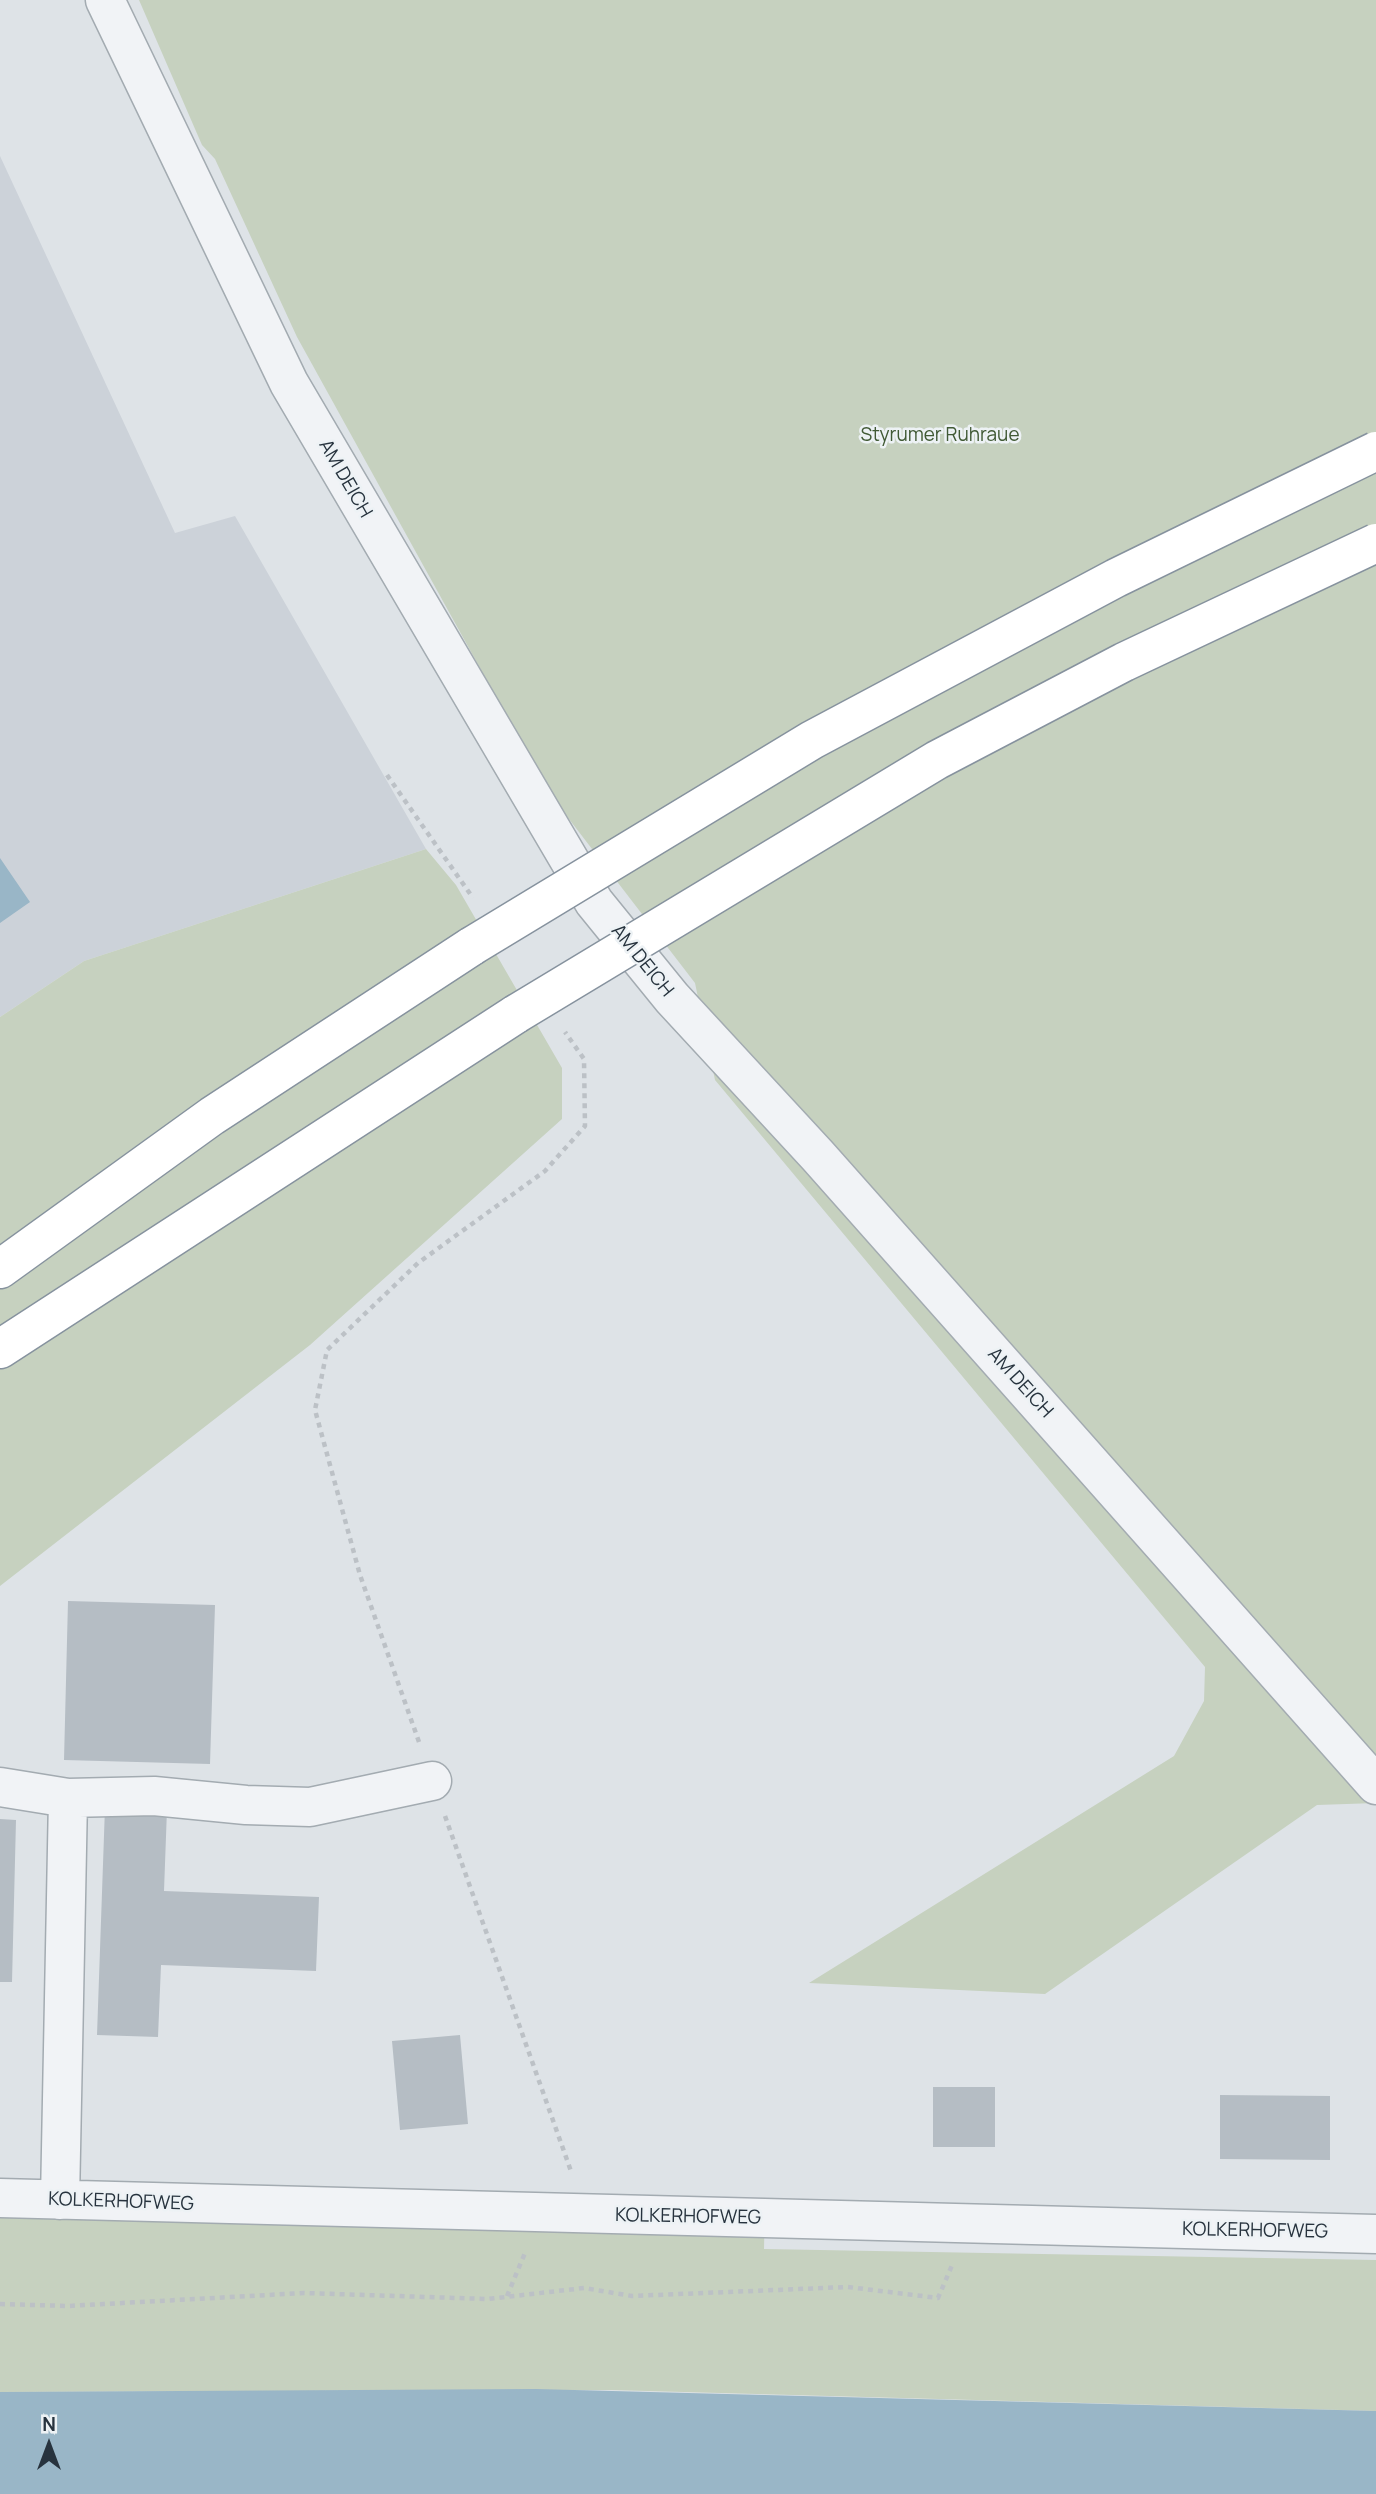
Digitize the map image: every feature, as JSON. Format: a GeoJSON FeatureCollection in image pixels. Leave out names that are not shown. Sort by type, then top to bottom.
{"type":"FeatureCollection","features":[{"type":"Feature","properties":{"kind":"highway"},"geometry":{"type":"LineString","coordinates":[[0,1269],[212,1116],[472,946],[812,740],[1116,579],[1376,452]]}},
{"type":"Feature","properties":{"kind":"highway"},"geometry":{"type":"LineString","coordinates":[[0,1349],[516,1014],[937,760],[1124,662],[1376,543]]}},
{"type":"Feature","properties":{"kind":"street","name":"AM DEICH"},"geometry":{"type":"LineString","coordinates":[[104,0],[289,383],[594,902],[672,998],[818,1156],[1376,1785]]}},
{"type":"Feature","properties":{"kind":"street"},"geometry":{"type":"LineString","coordinates":[[0,1787],[68,1798],[154,1796],[246,1805],[310,1807],[432,1781]]}},
{"type":"Feature","properties":{"kind":"street"},"geometry":{"type":"LineString","coordinates":[[60,2200],[68,1798]]}},
{"type":"Feature","properties":{"kind":"street","name":"KOLKERHOFWEG"},"geometry":{"type":"LineString","coordinates":[[0,2198],[1376,2234]]}},
{"type":"Feature","properties":{"kind":"path"},"geometry":{"type":"LineString","coordinates":[[387,775],[474,900]]}},
{"type":"Feature","properties":{"kind":"path"},"geometry":{"type":"LineString","coordinates":[[560,1025],[584,1059],[585,1126],[545,1171],[418,1263],[327,1350],[315,1410],[360,1575],[586,2214]]}},
{"type":"Feature","properties":{"kind":"path"},"geometry":{"type":"LineString","coordinates":[[0,2304],[68,2306],[304,2293],[488,2299],[584,2288],[632,2296],[848,2287],[938,2298],[970,2224]]}},
{"type":"Feature","properties":{"kind":"shaded area"},"geometry":{"type":"Polygon","coordinates":[[[0,156],[175,533],[235,516],[426,849],[84,961],[0,1017],[0,156]]]}},
{"type":"Feature","properties":{"kind":"green space","name":"Styrumer Ruhraue"},"geometry":{"type":"Polygon","coordinates":[[[139,0],[1376,0],[1376,1803],[1317,1805],[1045,1994],[809,1983],[1174,1756],[1204,1701],[1205,1667],[715,1080],[695,983],[549,793],[297,337],[215,159],[202,145],[139,0]]]}},
{"type":"Feature","properties":{"kind":"green space"},"geometry":{"type":"Polygon","coordinates":[[[426,849],[456,885],[562,1068],[562,1119],[310,1345],[0,1586],[0,1017],[84,961],[426,849]]]}},
{"type":"Feature","properties":{"kind":"green space"},"geometry":{"type":"Polygon","coordinates":[[[0,2181],[765,2199],[764,2249],[1376,2260],[1376,2411],[611,2390],[0,2392],[0,2181]]]}},
{"type":"Feature","properties":{"kind":"water"},"geometry":{"type":"Polygon","coordinates":[[[0,858],[30,902],[0,923],[0,858]]]}},
{"type":"Feature","properties":{"kind":"water"},"geometry":{"type":"Polygon","coordinates":[[[536,2389],[1376,2411],[1376,2494],[0,2494],[0,2392],[536,2389]]]}},
{"type":"Feature","properties":{"kind":"building"},"geometry":{"type":"Polygon","coordinates":[[[68,1601],[215,1605],[210,1764],[64,1760],[68,1601]]]}},
{"type":"Feature","properties":{"kind":"building"},"geometry":{"type":"Polygon","coordinates":[[[105,1807],[167,1809],[164,1891],[319,1897],[316,1971],[161,1965],[158,2037],[97,2035],[105,1807]]]}},
{"type":"Feature","properties":{"kind":"building"},"geometry":{"type":"Polygon","coordinates":[[[0,1819],[16,1820],[12,1982],[0,1982],[0,1819]]]}},
{"type":"Feature","properties":{"kind":"building"},"geometry":{"type":"Polygon","coordinates":[[[460,2035],[468,2124],[400,2130],[392,2041],[460,2035]]]}},
{"type":"Feature","properties":{"kind":"building"},"geometry":{"type":"Polygon","coordinates":[[[933,2087],[995,2087],[995,2147],[933,2147],[933,2087]]]}},
{"type":"Feature","properties":{"kind":"building"},"geometry":{"type":"Polygon","coordinates":[[[1220,2095],[1330,2096],[1330,2160],[1220,2159],[1220,2095]]]}}]}
